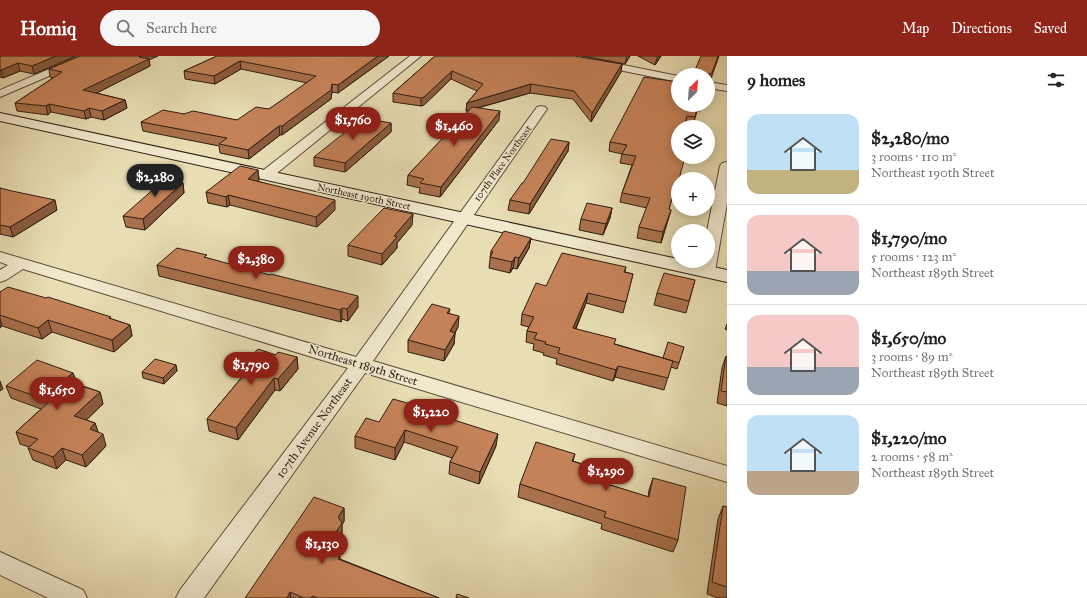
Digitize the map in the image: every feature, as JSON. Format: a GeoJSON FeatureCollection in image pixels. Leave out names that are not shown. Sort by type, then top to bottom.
{"type":"FeatureCollection","features":[{"type":"Feature","properties":{"kind":"street"},"geometry":{"type":"LineString","coordinates":[[0,94],[88,56]]}},
{"type":"Feature","properties":{"kind":"street"},"geometry":{"type":"LineString","coordinates":[[266,175],[416,56]]}},
{"type":"Feature","properties":{"kind":"street"},"geometry":{"type":"LineString","coordinates":[[554,56],[589,61],[671,78]]}},
{"type":"Feature","properties":{"kind":"street"},"geometry":{"type":"LineString","coordinates":[[715,86],[727,88]]}},
{"type":"Feature","properties":{"kind":"street","name":"107th Place Northeast"},"geometry":{"type":"LineString","coordinates":[[463,218],[541,109]]}},
{"type":"Feature","properties":{"kind":"street","name":"Northeast 190th Street"},"geometry":{"type":"LineString","coordinates":[[0,117],[727,276]]}},
{"type":"Feature","properties":{"kind":"street"},"geometry":{"type":"LineString","coordinates":[[707,272],[727,166]]}},
{"type":"Feature","properties":{"kind":"street","name":"107th Avenue Northeast"},"geometry":{"type":"LineString","coordinates":[[189,598],[361,364],[463,218]]}},
{"type":"Feature","properties":{"kind":"street","name":"Northeast 189th Street"},"geometry":{"type":"LineString","coordinates":[[0,257],[727,474]]}},
{"type":"Feature","properties":{"kind":"street"},"geometry":{"type":"LineString","coordinates":[[0,278],[22,263]]}},
{"type":"Feature","properties":{"kind":"street"},"geometry":{"type":"LineString","coordinates":[[0,563],[74,598]]}},
{"type":"Feature","properties":{"kind":"building"},"geometry":{"type":"Polygon","coordinates":[[[0,56],[56,56],[32,66],[18,63],[0,70],[0,56]]]}},
{"type":"Feature","properties":{"kind":"building"},"geometry":{"type":"Polygon","coordinates":[[[80,56],[141,56],[139,57],[149,59],[83,90],[125,100],[102,111],[89,108],[84,111],[49,104],[46,106],[15,103],[62,72],[49,69],[80,56]]]}},
{"type":"Feature","properties":{"kind":"building"},"geometry":{"type":"Polygon","coordinates":[[[217,56],[378,56],[338,85],[332,84],[331,90],[282,126],[279,126],[248,150],[219,144],[227,138],[141,122],[163,110],[184,114],[193,111],[237,120],[256,107],[269,109],[316,76],[240,61],[214,76],[184,71],[217,56]]]}},
{"type":"Feature","properties":{"kind":"building"},"geometry":{"type":"Polygon","coordinates":[[[435,56],[574,56],[622,64],[592,113],[574,91],[531,84],[467,103],[483,84],[452,71],[424,97],[421,98],[393,93],[435,56]]]}},
{"type":"Feature","properties":{"kind":"building"},"geometry":{"type":"Polygon","coordinates":[[[701,56],[718,56],[714,68],[696,68],[701,56]]]}},
{"type":"Feature","properties":{"kind":"building"},"geometry":{"type":"Polygon","coordinates":[[[644,77],[671,81],[671,112],[696,112],[695,117],[687,116],[686,120],[671,120],[671,164],[683,164],[681,172],[671,172],[671,202],[669,209],[671,210],[663,232],[639,227],[650,198],[622,193],[636,156],[622,154],[627,145],[610,142],[644,77]]]}},
{"type":"Feature","properties":{"kind":"building"},"geometry":{"type":"Polygon","coordinates":[[[472,107],[500,111],[441,187],[420,183],[424,179],[408,175],[472,107]]]}},
{"type":"Feature","properties":{"kind":"building"},"geometry":{"type":"Polygon","coordinates":[[[363,118],[391,123],[345,163],[314,157],[363,118]]]}},
{"type":"Feature","properties":{"kind":"building"},"geometry":{"type":"Polygon","coordinates":[[[551,139],[569,142],[530,204],[510,200],[523,183],[551,139]]]}},
{"type":"Feature","properties":{"kind":"building"},"geometry":{"type":"Polygon","coordinates":[[[240,166],[258,170],[248,179],[335,200],[316,217],[228,195],[226,197],[206,192],[240,166]]]}},
{"type":"Feature","properties":{"kind":"building"},"geometry":{"type":"Polygon","coordinates":[[[173,172],[183,183],[143,219],[123,216],[173,172]]]}},
{"type":"Feature","properties":{"kind":"building"},"geometry":{"type":"Polygon","coordinates":[[[0,188],[55,200],[10,227],[0,225],[0,188]]]}},
{"type":"Feature","properties":{"kind":"building"},"geometry":{"type":"Polygon","coordinates":[[[587,203],[612,208],[606,224],[581,219],[587,203]]]}},
{"type":"Feature","properties":{"kind":"building"},"geometry":{"type":"Polygon","coordinates":[[[384,208],[413,214],[394,236],[397,237],[382,254],[348,245],[384,208]]]}},
{"type":"Feature","properties":{"kind":"building"},"geometry":{"type":"Polygon","coordinates":[[[504,231],[531,238],[519,258],[515,257],[512,262],[490,257],[493,252],[491,251],[504,231]]]}},
{"type":"Feature","properties":{"kind":"building"},"geometry":{"type":"Polygon","coordinates":[[[177,248],[207,255],[204,257],[270,275],[271,274],[358,296],[347,309],[342,308],[340,310],[157,265],[177,248]]]}},
{"type":"Feature","properties":{"kind":"building"},"geometry":{"type":"Polygon","coordinates":[[[562,253],[626,267],[624,272],[633,274],[626,302],[588,293],[573,328],[616,339],[614,344],[673,361],[668,378],[618,366],[616,370],[558,353],[560,348],[534,339],[537,333],[527,331],[534,317],[522,314],[536,283],[546,286],[562,253]]]}},
{"type":"Feature","properties":{"kind":"building"},"geometry":{"type":"Polygon","coordinates":[[[664,273],[695,280],[689,301],[657,293],[664,273]]]}},
{"type":"Feature","properties":{"kind":"building"},"geometry":{"type":"Polygon","coordinates":[[[8,287],[46,298],[48,297],[111,317],[109,318],[130,325],[112,340],[48,320],[38,328],[0,315],[0,292],[8,287]]]}},
{"type":"Feature","properties":{"kind":"building"},"geometry":{"type":"Polygon","coordinates":[[[432,304],[450,309],[447,313],[459,316],[450,331],[455,333],[445,350],[408,340],[432,304]]]}},
{"type":"Feature","properties":{"kind":"building"},"geometry":{"type":"Polygon","coordinates":[[[668,342],[684,347],[679,363],[663,358],[668,342]]]}},
{"type":"Feature","properties":{"kind":"building"},"geometry":{"type":"Polygon","coordinates":[[[258,349],[276,355],[278,352],[297,357],[278,379],[274,378],[236,428],[207,419],[248,370],[241,367],[258,349]]]}},
{"type":"Feature","properties":{"kind":"building"},"geometry":{"type":"Polygon","coordinates":[[[726,356],[727,357],[727,392],[721,391],[726,356]]]}},
{"type":"Feature","properties":{"kind":"building"},"geometry":{"type":"Polygon","coordinates":[[[155,359],[176,365],[163,378],[142,372],[155,359]]]}},
{"type":"Feature","properties":{"kind":"building"},"geometry":{"type":"Polygon","coordinates":[[[37,360],[73,373],[64,380],[100,392],[74,416],[95,423],[90,429],[103,434],[82,455],[62,448],[53,457],[28,448],[38,439],[16,432],[50,401],[6,386],[37,360]]]}},
{"type":"Feature","properties":{"kind":"building"},"geometry":{"type":"Polygon","coordinates":[[[393,399],[418,406],[416,408],[498,434],[480,472],[450,462],[458,447],[405,430],[395,448],[355,436],[366,418],[379,422],[393,399]]]}},
{"type":"Feature","properties":{"kind":"building"},"geometry":{"type":"Polygon","coordinates":[[[536,442],[575,454],[572,461],[594,468],[591,479],[649,497],[653,478],[686,487],[678,540],[604,517],[606,512],[520,484],[536,442]]]}},
{"type":"Feature","properties":{"kind":"building"},"geometry":{"type":"Polygon","coordinates":[[[314,497],[344,508],[338,517],[342,523],[324,550],[340,556],[338,559],[439,598],[318,598],[312,596],[311,598],[304,598],[290,592],[287,598],[245,598],[314,497]]]}},
{"type":"Feature","properties":{"kind":"building"},"geometry":{"type":"Polygon","coordinates":[[[723,506],[727,507],[727,587],[712,582],[723,506]]]}},
{"type":"Feature","properties":{"kind":"building"},"geometry":{"type":"Polygon","coordinates":[[[457,594],[469,598],[456,598],[457,594]]]}}]}
